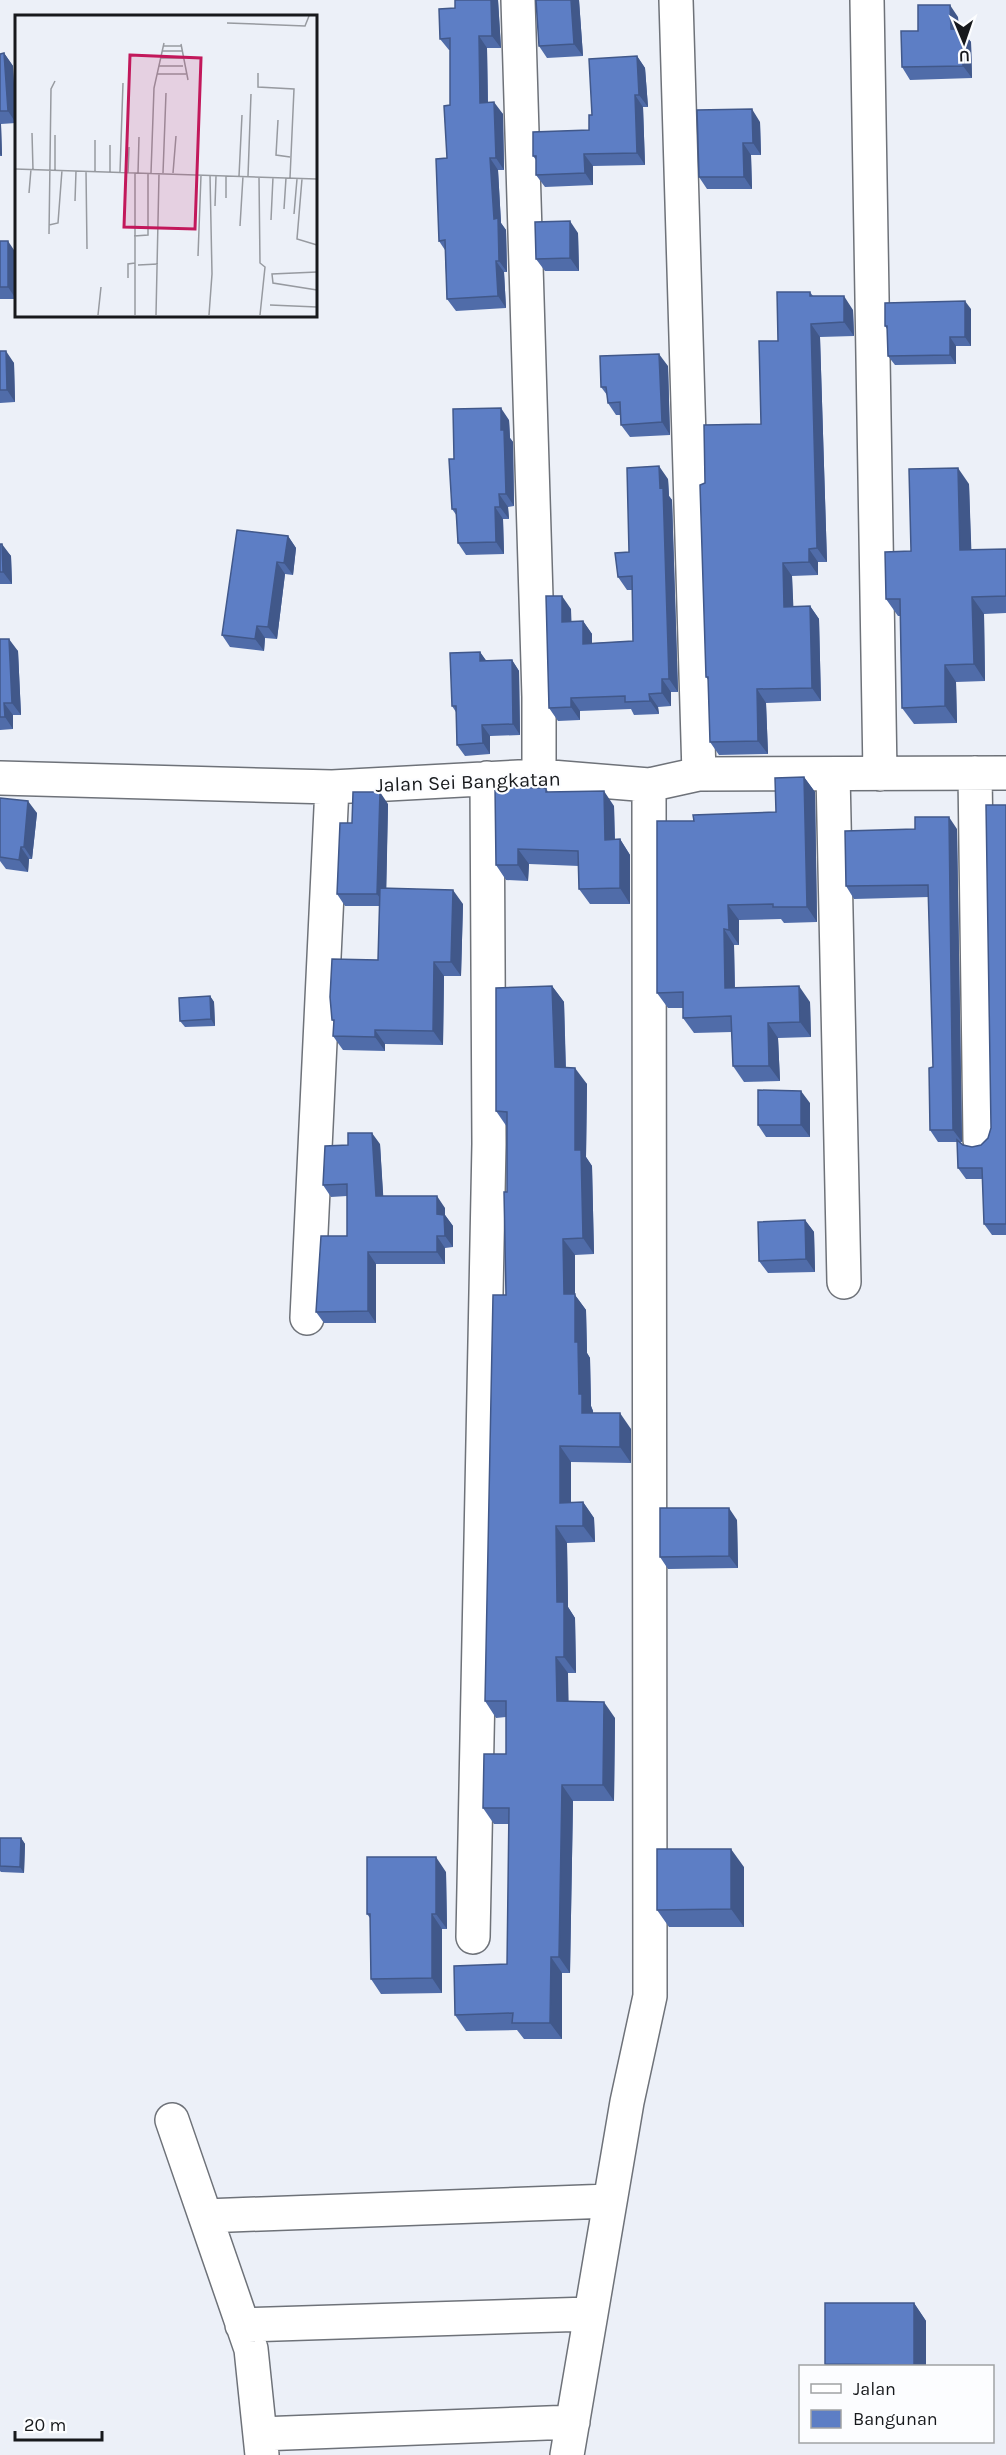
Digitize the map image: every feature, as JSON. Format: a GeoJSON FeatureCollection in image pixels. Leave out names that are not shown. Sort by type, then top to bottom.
{"type":"FeatureCollection","features":[{"type":"Feature","properties":{"kind":"street"},"geometry":{"type":"LineString","coordinates":[[518,0],[539,697],[539,776]]}},
{"type":"Feature","properties":{"kind":"street"},"geometry":{"type":"LineString","coordinates":[[676,0],[699,774]]}},
{"type":"Feature","properties":{"kind":"street"},"geometry":{"type":"LineString","coordinates":[[867,0],[880,774]]}},
{"type":"Feature","properties":{"kind":"street"},"geometry":{"type":"LineString","coordinates":[[980,1140],[991,773]]}},
{"type":"Feature","properties":{"kind":"street","name":"Jalan Sei Bangkatan"},"geometry":{"type":"LineString","coordinates":[[0,778],[332,787],[539,776],[649,785],[699,774],[991,773]]}},
{"type":"Feature","properties":{"kind":"street"},"geometry":{"type":"LineString","coordinates":[[833,774],[844,1282]]}},
{"type":"Feature","properties":{"kind":"street"},"geometry":{"type":"LineString","coordinates":[[473,1937],[489,1144],[487,778]]}},
{"type":"Feature","properties":{"kind":"street"},"geometry":{"type":"LineString","coordinates":[[567,2455],[627,2102],[650,1996],[649,785]]}},
{"type":"Feature","properties":{"kind":"street"},"geometry":{"type":"LineString","coordinates":[[307,1318],[332,787]]}},
{"type":"Feature","properties":{"kind":"street"},"geometry":{"type":"LineString","coordinates":[[172,2120],[251,2349],[261,2445],[573,2422]]}},
{"type":"Feature","properties":{"kind":"street"},"geometry":{"type":"LineString","coordinates":[[205,2216],[610,2200]]}},
{"type":"Feature","properties":{"kind":"street"},"geometry":{"type":"LineString","coordinates":[[242,2325],[590,2314]]}},
{"type":"Feature","properties":{"kind":"building"},"geometry":{"type":"Polygon","coordinates":[[[455,0],[491,0],[492,36],[479,36],[480,103],[494,102],[496,158],[490,158],[494,219],[498,218],[499,261],[496,261],[498,296],[447,299],[445,240],[439,241],[436,159],[447,158],[444,106],[450,105],[450,38],[440,39],[439,9],[455,8],[455,0]]]}},
{"type":"Feature","properties":{"kind":"building"},"geometry":{"type":"Polygon","coordinates":[[[536,0],[571,0],[574,44],[539,46],[536,0]]]}},
{"type":"Feature","properties":{"kind":"building"},"geometry":{"type":"Polygon","coordinates":[[[918,5],[950,5],[951,29],[962,30],[963,66],[902,67],[901,31],[918,31],[918,5]]]}},
{"type":"Feature","properties":{"kind":"building"},"geometry":{"type":"Polygon","coordinates":[[[4,53],[8,111],[0,111],[0,54],[4,53]]]}},
{"type":"Feature","properties":{"kind":"building"},"geometry":{"type":"Polygon","coordinates":[[[637,56],[639,95],[635,95],[637,153],[584,154],[585,173],[536,175],[533,132],[589,130],[589,115],[592,115],[589,59],[637,56]]]}},
{"type":"Feature","properties":{"kind":"building"},"geometry":{"type":"Polygon","coordinates":[[[752,109],[753,143],[743,143],[744,177],[699,177],[697,110],[752,109]]]}},
{"type":"Feature","properties":{"kind":"building"},"geometry":{"type":"Polygon","coordinates":[[[570,221],[570,258],[536,259],[535,222],[570,221]]]}},
{"type":"Feature","properties":{"kind":"building"},"geometry":{"type":"Polygon","coordinates":[[[0,241],[8,241],[8,287],[0,287],[0,241]]]}},
{"type":"Feature","properties":{"kind":"building"},"geometry":{"type":"Polygon","coordinates":[[[777,292],[810,292],[810,296],[844,296],[844,322],[811,324],[817,548],[809,549],[809,562],[783,563],[784,607],[810,606],[812,688],[757,689],[758,741],[710,742],[700,485],[705,483],[704,425],[761,424],[759,341],[778,341],[777,292]]]}},
{"type":"Feature","properties":{"kind":"building"},"geometry":{"type":"Polygon","coordinates":[[[965,301],[965,337],[950,337],[950,355],[888,356],[885,303],[965,301]]]}},
{"type":"Feature","properties":{"kind":"building"},"geometry":{"type":"Polygon","coordinates":[[[0,351],[6,351],[7,390],[0,390],[0,351]]]}},
{"type":"Feature","properties":{"kind":"building"},"geometry":{"type":"Polygon","coordinates":[[[659,354],[662,422],[621,425],[620,402],[608,403],[606,387],[601,387],[600,356],[659,354]]]}},
{"type":"Feature","properties":{"kind":"building"},"geometry":{"type":"Polygon","coordinates":[[[501,408],[506,494],[499,494],[500,507],[495,507],[496,542],[458,543],[456,509],[452,509],[449,459],[454,459],[453,409],[501,408]]]}},
{"type":"Feature","properties":{"kind":"building"},"geometry":{"type":"Polygon","coordinates":[[[659,466],[660,488],[663,487],[669,679],[662,679],[662,693],[649,694],[650,701],[625,702],[625,696],[571,698],[571,707],[549,708],[546,596],[562,596],[562,622],[583,621],[583,644],[633,641],[632,576],[618,577],[615,553],[629,552],[627,468],[659,466]]]}},
{"type":"Feature","properties":{"kind":"building"},"geometry":{"type":"Polygon","coordinates":[[[958,468],[960,550],[1006,549],[1006,596],[972,597],[974,664],[945,665],[945,706],[902,708],[900,599],[886,599],[885,552],[911,551],[909,469],[958,468]]]}},
{"type":"Feature","properties":{"kind":"building"},"geometry":{"type":"Polygon","coordinates":[[[237,530],[288,536],[284,563],[277,562],[268,627],[257,626],[255,639],[222,635],[237,530]]]}},
{"type":"Feature","properties":{"kind":"building"},"geometry":{"type":"Polygon","coordinates":[[[0,544],[2,544],[3,572],[0,572],[0,544]]]}},
{"type":"Feature","properties":{"kind":"building"},"geometry":{"type":"Polygon","coordinates":[[[0,639],[9,639],[12,703],[4,703],[5,717],[0,717],[0,639]]]}},
{"type":"Feature","properties":{"kind":"building"},"geometry":{"type":"Polygon","coordinates":[[[480,652],[480,661],[512,660],[513,724],[482,725],[483,743],[457,745],[456,706],[452,706],[450,653],[480,652]]]}},
{"type":"Feature","properties":{"kind":"building"},"geometry":{"type":"Polygon","coordinates":[[[804,777],[807,907],[773,907],[773,904],[728,905],[729,930],[724,929],[725,988],[799,986],[800,1022],[768,1023],[769,1066],[733,1066],[731,1016],[683,1018],[683,992],[657,993],[657,821],[694,821],[693,815],[776,812],[775,778],[804,777]]]}},
{"type":"Feature","properties":{"kind":"building"},"geometry":{"type":"Polygon","coordinates":[[[495,787],[546,788],[546,792],[604,791],[605,840],[620,839],[620,888],[579,889],[578,851],[518,849],[518,865],[496,865],[495,787]]]}},
{"type":"Feature","properties":{"kind":"building"},"geometry":{"type":"Polygon","coordinates":[[[353,792],[380,792],[377,894],[337,894],[340,823],[352,823],[353,792]]]}},
{"type":"Feature","properties":{"kind":"building"},"geometry":{"type":"Polygon","coordinates":[[[0,798],[28,801],[24,847],[21,847],[19,860],[0,857],[0,798]]]}},
{"type":"Feature","properties":{"kind":"building"},"geometry":{"type":"Polygon","coordinates":[[[986,805],[1006,805],[1006,1224],[984,1224],[982,1168],[958,1168],[957,1140],[963,1145],[972,1147],[981,1145],[988,1138],[991,1128],[986,805]]]}},
{"type":"Feature","properties":{"kind":"building"},"geometry":{"type":"Polygon","coordinates":[[[915,817],[949,817],[953,1130],[930,1130],[929,1068],[933,1067],[928,885],[846,886],[845,831],[915,829],[915,817]]]}},
{"type":"Feature","properties":{"kind":"building"},"geometry":{"type":"Polygon","coordinates":[[[380,888],[453,890],[451,962],[434,962],[433,1031],[375,1030],[375,1037],[333,1036],[334,1020],[332,1020],[330,997],[332,959],[378,960],[380,888]]]}},
{"type":"Feature","properties":{"kind":"building"},"geometry":{"type":"Polygon","coordinates":[[[552,986],[555,1067],[575,1068],[575,1150],[581,1150],[583,1238],[563,1239],[564,1294],[575,1294],[575,1342],[578,1342],[579,1394],[582,1394],[582,1413],[620,1413],[620,1447],[560,1446],[560,1503],[583,1502],[583,1526],[556,1526],[557,1602],[564,1602],[564,1657],[556,1657],[557,1701],[604,1702],[603,1785],[562,1785],[559,1957],[551,1957],[550,2023],[512,2023],[513,2013],[455,2015],[454,1966],[507,1964],[509,1808],[483,1808],[484,1754],[506,1754],[506,1701],[485,1701],[493,1295],[506,1295],[504,1192],[507,1192],[507,1112],[496,1111],[496,988],[552,986]]]}},
{"type":"Feature","properties":{"kind":"building"},"geometry":{"type":"Polygon","coordinates":[[[210,996],[211,1019],[180,1021],[179,998],[210,996]]]}},
{"type":"Feature","properties":{"kind":"building"},"geometry":{"type":"Polygon","coordinates":[[[758,1090],[801,1091],[801,1125],[758,1125],[758,1090]]]}},
{"type":"Feature","properties":{"kind":"building"},"geometry":{"type":"Polygon","coordinates":[[[348,1133],[372,1133],[376,1196],[437,1196],[437,1214],[444,1215],[445,1236],[437,1236],[437,1252],[368,1252],[368,1311],[316,1312],[321,1236],[347,1236],[347,1184],[323,1185],[325,1146],[348,1145],[348,1133]]]}},
{"type":"Feature","properties":{"kind":"building"},"geometry":{"type":"Polygon","coordinates":[[[805,1220],[806,1259],[759,1261],[758,1222],[805,1220]]]}},
{"type":"Feature","properties":{"kind":"building"},"geometry":{"type":"Polygon","coordinates":[[[660,1508],[729,1508],[729,1556],[660,1557],[660,1508]]]}},
{"type":"Feature","properties":{"kind":"building"},"geometry":{"type":"Polygon","coordinates":[[[0,1838],[21,1838],[20,1867],[0,1866],[0,1838]]]}},
{"type":"Feature","properties":{"kind":"building"},"geometry":{"type":"Polygon","coordinates":[[[657,1849],[731,1849],[731,1909],[657,1910],[657,1849]]]}},
{"type":"Feature","properties":{"kind":"building"},"geometry":{"type":"Polygon","coordinates":[[[367,1857],[436,1857],[436,1914],[432,1914],[432,1978],[371,1979],[370,1914],[367,1914],[367,1857]]]}},
{"type":"Feature","properties":{"kind":"building"},"geometry":{"type":"Polygon","coordinates":[[[825,2303],[914,2303],[914,2365],[825,2364],[825,2303]]]}}]}
